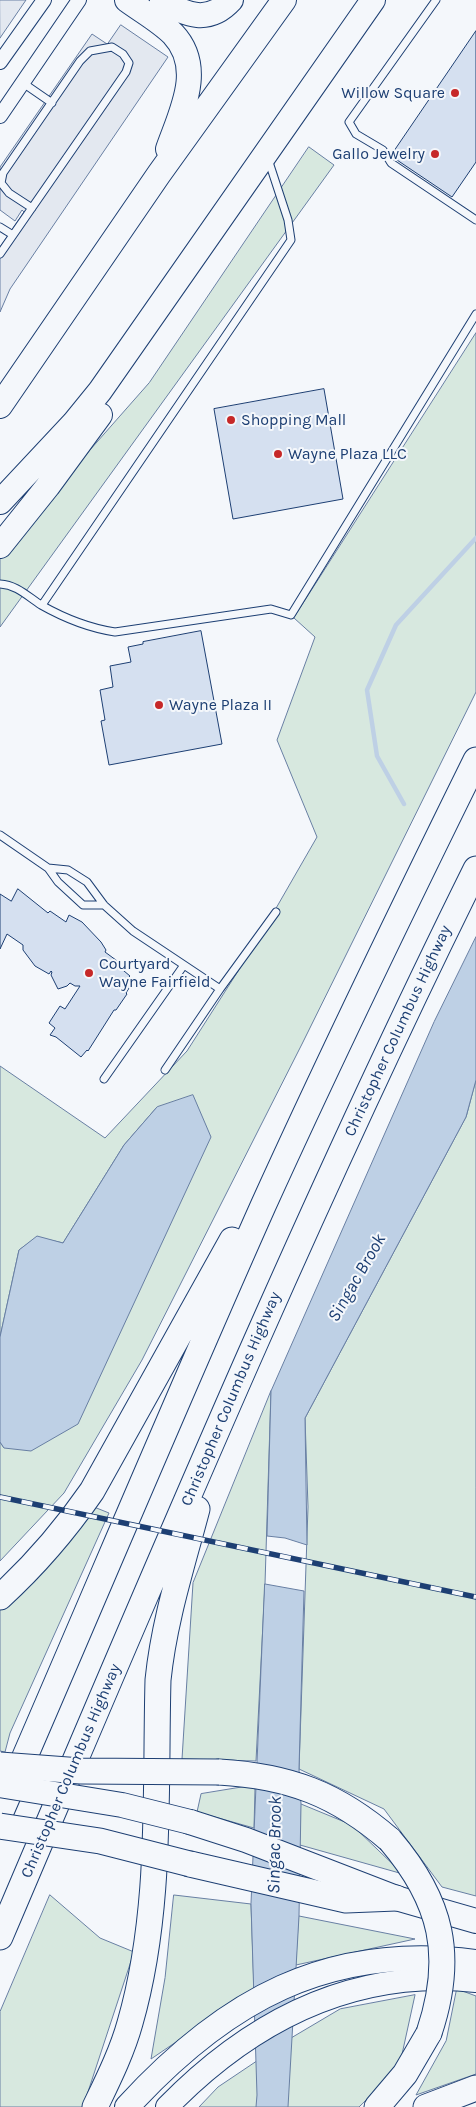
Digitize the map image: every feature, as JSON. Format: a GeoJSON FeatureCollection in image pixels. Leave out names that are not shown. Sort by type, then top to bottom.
{"type":"FeatureCollection","features":[{"type":"Feature","properties":{"kind":"highway"},"geometry":{"type":"LineString","coordinates":[[127,0],[172,33],[184,50],[190,70],[188,90],[159,174]]}},
{"type":"Feature","properties":{"kind":"highway"},"geometry":{"type":"LineString","coordinates":[[162,0],[178,11],[195,15],[214,13],[231,0]]}},
{"type":"Feature","properties":{"kind":"highway"},"geometry":{"type":"LineString","coordinates":[[0,406],[159,174],[284,0]]}},
{"type":"Feature","properties":{"kind":"highway"},"geometry":{"type":"LineString","coordinates":[[0,502],[74,423],[133,346],[373,0]]}},
{"type":"Feature","properties":{"kind":"highway"},"geometry":{"type":"LineString","coordinates":[[0,546],[48,486],[132,369],[133,346]]}},
{"type":"Feature","properties":{"kind":"highway"},"geometry":{"type":"LineString","coordinates":[[0,1814],[163,1433],[326,1070],[476,760]]}},
{"type":"Feature","properties":{"kind":"highway","name":"Christopher Columbus Highway"},"geometry":{"type":"LineString","coordinates":[[0,1937],[221,1418],[347,1138],[476,868]]}},
{"type":"Feature","properties":{"kind":"highway"},"geometry":{"type":"LineString","coordinates":[[0,1597],[21,1578],[59,1536],[92,1491],[326,1070]]}},
{"type":"Feature","properties":{"kind":"highway"},"geometry":{"type":"LineString","coordinates":[[95,2107],[121,2051],[144,1966],[153,1898],[158,1680],[161,1652],[172,1597],[221,1418]]}},
{"type":"Feature","properties":{"kind":"highway"},"geometry":{"type":"LineString","coordinates":[[0,1765],[81,1771],[252,1774],[307,1787],[346,1806],[368,1820],[390,1840],[422,1883],[440,1934],[441,1985],[437,2010],[429,2033],[405,2074],[377,2107]]}},
{"type":"Feature","properties":{"kind":"highway"},"geometry":{"type":"LineString","coordinates":[[0,1786],[122,1805],[190,1822],[246,1840],[308,1866],[396,1898],[476,1921]]}},
{"type":"Feature","properties":{"kind":"highway"},"geometry":{"type":"LineString","coordinates":[[0,1826],[100,1841],[234,1875],[346,1900],[396,1898]]}},
{"type":"Feature","properties":{"kind":"highway"},"geometry":{"type":"LineString","coordinates":[[0,1844],[99,1851],[190,1864]]}},
{"type":"Feature","properties":{"kind":"highway"},"geometry":{"type":"LineString","coordinates":[[127,2107],[197,2039],[250,2002],[299,1980],[344,1966],[402,1958],[430,1958],[476,1962]]}},
{"type":"Feature","properties":{"kind":"highway"},"geometry":{"type":"LineString","coordinates":[[426,2107],[476,2088]]}},
{"type":"Feature","properties":{"kind":"main road"},"geometry":{"type":"LineString","coordinates":[[167,2107],[196,2078],[245,2039],[300,2009],[347,1992],[401,1980],[454,1978],[476,1981]]}},
{"type":"Feature","properties":{"kind":"street"},"geometry":{"type":"LineString","coordinates":[[0,62],[44,0]]}},
{"type":"Feature","properties":{"kind":"street"},"geometry":{"type":"LineString","coordinates":[[0,116],[79,0]]}},
{"type":"Feature","properties":{"kind":"lane"},"geometry":{"type":"LineString","coordinates":[[436,0],[349,122],[356,134],[383,150],[390,163],[476,220]]}},
{"type":"Feature","properties":{"kind":"lane"},"geometry":{"type":"LineString","coordinates":[[1,251],[32,208],[126,72],[129,63],[123,54],[112,47],[90,50],[80,61],[3,173],[1,183],[10,194],[32,208]]}},
{"type":"Feature","properties":{"kind":"lane"},"geometry":{"type":"LineString","coordinates":[[23,82],[52,103]]}},
{"type":"Feature","properties":{"kind":"lane"},"geometry":{"type":"LineString","coordinates":[[42,605],[291,240],[288,220],[266,154]]}},
{"type":"Feature","properties":{"kind":"lane"},"geometry":{"type":"LineString","coordinates":[[0,227],[12,236]]}},
{"type":"Feature","properties":{"kind":"lane"},"geometry":{"type":"LineString","coordinates":[[0,584],[10,585],[42,605],[84,625],[115,632],[271,610],[290,615],[476,314]]}},
{"type":"Feature","properties":{"kind":"lane"},"geometry":{"type":"LineString","coordinates":[[0,835],[48,868],[58,882],[84,905],[104,905]]}},
{"type":"Feature","properties":{"kind":"lane"},"geometry":{"type":"LineString","coordinates":[[48,868],[68,870],[87,882],[104,905],[133,931],[220,989]]}},
{"type":"Feature","properties":{"kind":"lane"},"geometry":{"type":"LineString","coordinates":[[164,1070],[276,912]]}},
{"type":"Feature","properties":{"kind":"lane"},"geometry":{"type":"LineString","coordinates":[[104,1079],[184,964]]}},
{"type":"Feature","properties":{"kind":"shaded area"},"geometry":{"type":"Polygon","coordinates":[[[0,0],[26,0],[0,38],[0,0]]]}},
{"type":"Feature","properties":{"kind":"shaded area"},"geometry":{"type":"Polygon","coordinates":[[[121,25],[168,57],[10,289],[0,312],[0,247],[24,212],[22,210],[15,221],[0,210],[0,167],[92,34],[107,44],[121,25]]]}},
{"type":"Feature","properties":{"kind":"shaded area"},"geometry":{"type":"Polygon","coordinates":[[[309,147],[334,165],[0,627],[0,559],[30,518],[149,383],[309,147]]]}},
{"type":"Feature","properties":{"kind":"shaded area"},"geometry":{"type":"Polygon","coordinates":[[[476,333],[476,692],[302,1044],[142,1360],[64,1493],[0,1561],[0,1442],[4,1448],[157,1107],[124,1145],[63,1243],[37,1237],[19,1250],[0,1337],[0,1066],[105,1138],[187,1051],[256,943],[317,837],[277,740],[315,637],[294,618],[476,333]]]}},
{"type":"Feature","properties":{"kind":"shaded area"},"geometry":{"type":"Polygon","coordinates":[[[476,1080],[476,1896],[442,1887],[384,1809],[299,1769],[308,1507],[305,1418],[466,1117],[476,1080]]]}},
{"type":"Feature","properties":{"kind":"shaded area"},"geometry":{"type":"Polygon","coordinates":[[[271,1391],[265,1584],[256,1761],[182,1759],[193,1583],[271,1391]]]}},
{"type":"Feature","properties":{"kind":"shaded area"},"geometry":{"type":"Polygon","coordinates":[[[94,1507],[109,1513],[10,1733],[5,1752],[0,1751],[0,1610],[46,1566],[94,1507]]]}},
{"type":"Feature","properties":{"kind":"shaded area"},"geometry":{"type":"Polygon","coordinates":[[[249,1786],[255,1789],[254,1828],[197,1812],[201,1794],[249,1786]]]}},
{"type":"Feature","properties":{"kind":"shaded area"},"geometry":{"type":"Polygon","coordinates":[[[301,1804],[352,1825],[403,1874],[300,1845],[301,1804]]]}},
{"type":"Feature","properties":{"kind":"shaded area"},"geometry":{"type":"Polygon","coordinates":[[[50,1895],[100,1938],[134,1952],[83,2107],[0,2107],[0,2012],[50,1895]]]}},
{"type":"Feature","properties":{"kind":"shaded area"},"geometry":{"type":"Polygon","coordinates":[[[174,1895],[251,1904],[254,1989],[151,2059],[165,1978],[174,1895]]]}},
{"type":"Feature","properties":{"kind":"shaded area"},"geometry":{"type":"Polygon","coordinates":[[[299,1916],[415,1939],[296,1965],[299,1916]]]}},
{"type":"Feature","properties":{"kind":"shaded area"},"geometry":{"type":"Polygon","coordinates":[[[457,1989],[476,1996],[476,2074],[416,2095],[446,2041],[457,1989]]]}},
{"type":"Feature","properties":{"kind":"shaded area"},"geometry":{"type":"Polygon","coordinates":[[[415,1995],[399,2068],[359,2107],[199,2107],[218,2087],[291,2038],[340,2009],[415,1995]]]}},
{"type":"Feature","properties":{"kind":"water"},"geometry":{"type":"Polygon","coordinates":[[[476,937],[476,1080],[466,1117],[305,1418],[307,1545],[285,1538],[267,1536],[271,1391],[434,1022],[476,937]]]}},
{"type":"Feature","properties":{"kind":"water"},"geometry":{"type":"Polygon","coordinates":[[[193,1095],[211,1137],[78,1424],[31,1451],[4,1448],[0,1442],[0,1337],[19,1250],[37,1236],[63,1243],[124,1145],[157,1107],[193,1095]]]}},
{"type":"Feature","properties":{"kind":"water"},"geometry":{"type":"Polygon","coordinates":[[[265,1584],[304,1591],[299,1769],[301,1804],[299,1916],[288,2107],[256,2107],[251,1904],[265,1584]]]}},
{"type":"Feature","properties":{"kind":"building","name":"Willow Square"},"geometry":{"type":"Polygon","coordinates":[[[476,31],[476,162],[452,197],[391,156],[476,31]]]}},
{"type":"Feature","properties":{"kind":"building","name":"Wayne Plaza LLC"},"geometry":{"type":"Polygon","coordinates":[[[324,389],[343,499],[233,519],[214,409],[324,389]]]}},
{"type":"Feature","properties":{"kind":"building","name":"Wayne Plaza II"},"geometry":{"type":"Polygon","coordinates":[[[201,631],[222,744],[109,765],[101,721],[105,720],[100,690],[113,687],[110,666],[131,662],[128,647],[143,644],[143,642],[201,631]]]}},
{"type":"Feature","properties":{"kind":"building","name":"Courtyard Wayne Fairfield"},"geometry":{"type":"Polygon","coordinates":[[[18,889],[48,913],[50,911],[66,922],[69,915],[82,922],[101,942],[106,950],[105,952],[120,963],[118,966],[130,976],[125,981],[131,985],[127,994],[116,1010],[114,1010],[88,1051],[81,1057],[56,1037],[50,1035],[55,1028],[49,1023],[60,1006],[65,1009],[80,986],[70,983],[58,989],[51,975],[52,972],[49,974],[35,966],[23,950],[23,945],[7,934],[0,949],[0,894],[11,901],[18,889]]]}},
{"type":"Feature","properties":{"kind":"waterway","name":"Singac Brook"},"geometry":{"type":"LineString","coordinates":[[404,804],[377,756],[367,690],[396,625],[476,538]]}},
{"type":"Feature","properties":{"kind":"railway"},"geometry":{"type":"LineString","coordinates":[[0,1497],[476,1597]]}},
{"type":"Feature","properties":{"kind":"place","name":"Willow Square"},"geometry":{"type":"Point","coordinates":[455,93]}},
{"type":"Feature","properties":{"kind":"place","name":"Gallo Jewelry"},"geometry":{"type":"Point","coordinates":[435,154]}},
{"type":"Feature","properties":{"kind":"place","name":"Shopping Mall"},"geometry":{"type":"Point","coordinates":[231,420]}},
{"type":"Feature","properties":{"kind":"place","name":"Wayne Plaza LLC"},"geometry":{"type":"Point","coordinates":[278,454]}},
{"type":"Feature","properties":{"kind":"place","name":"Wayne Plaza II"},"geometry":{"type":"Point","coordinates":[159,705]}},
{"type":"Feature","properties":{"kind":"place","name":"Courtyard Wayne Fairfield"},"geometry":{"type":"Point","coordinates":[89,973]}}]}
